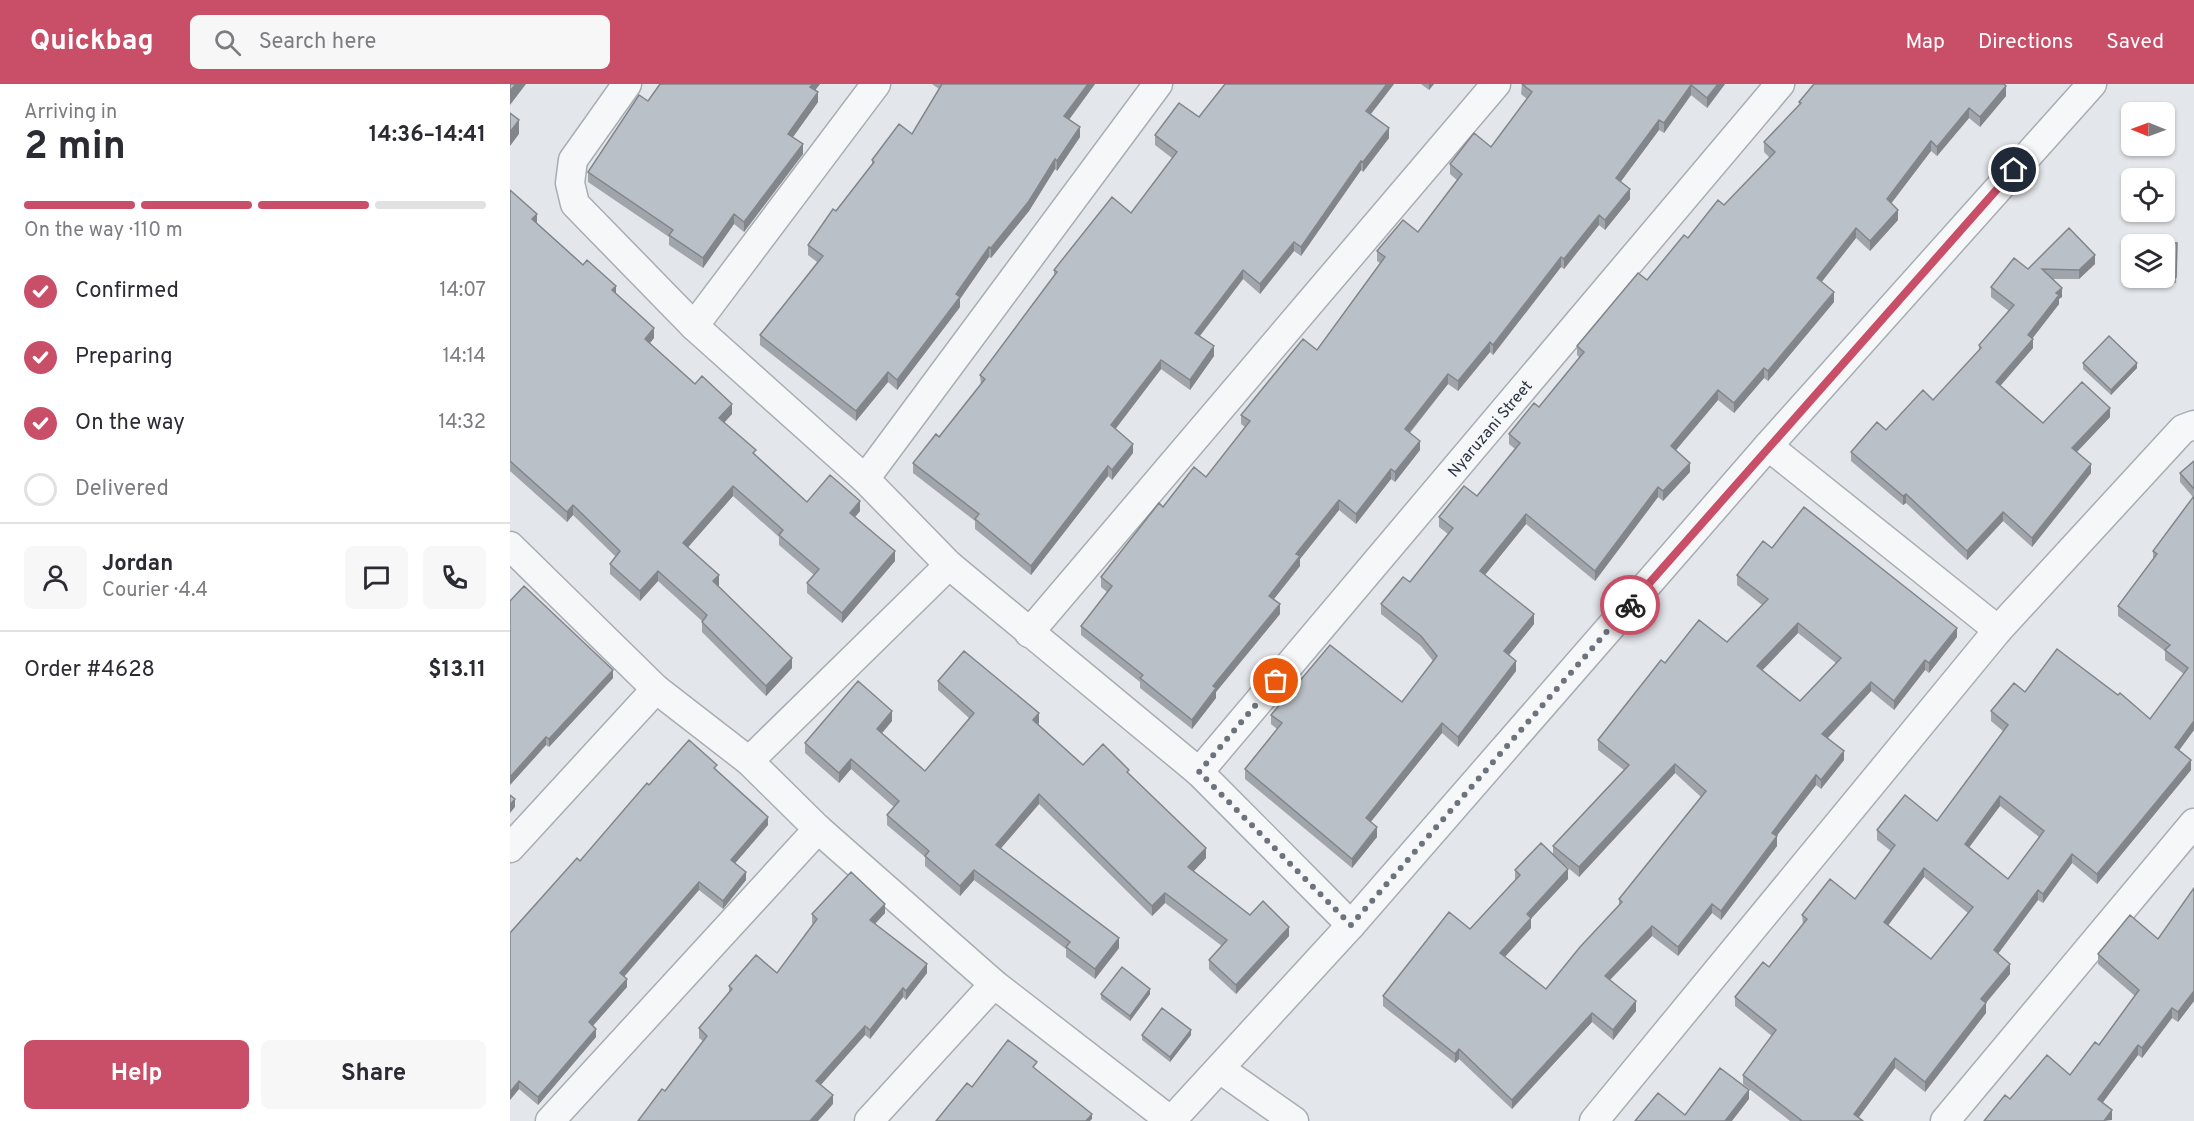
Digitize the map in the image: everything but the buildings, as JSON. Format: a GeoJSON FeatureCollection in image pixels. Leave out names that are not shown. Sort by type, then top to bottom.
{"type":"FeatureCollection","features":[{"type":"Feature","properties":{"kind":"street"},"geometry":{"type":"LineString","coordinates":[[627,84],[573,160],[570,183],[574,204],[694,326],[865,479],[950,565],[1199,772],[1351,925]]}},
{"type":"Feature","properties":{"kind":"street"},"geometry":{"type":"LineString","coordinates":[[694,326],[876,84]]}},
{"type":"Feature","properties":{"kind":"street"},"geometry":{"type":"LineString","coordinates":[[865,479],[1158,84]]}},
{"type":"Feature","properties":{"kind":"street"},"geometry":{"type":"LineString","coordinates":[[1029,633],[1496,84]]}},
{"type":"Feature","properties":{"kind":"street","name":"Nyaruzani Street"},"geometry":{"type":"LineString","coordinates":[[1199,772],[1780,84]]}},
{"type":"Feature","properties":{"kind":"street"},"geometry":{"type":"LineString","coordinates":[[510,547],[656,689],[748,761],[818,829],[994,984],[1171,1121],[1351,925],[1768,446],[2092,84]]}},
{"type":"Feature","properties":{"kind":"street"},"geometry":{"type":"LineString","coordinates":[[1594,1121],[1998,630],[2182,429],[2194,425]]}},
{"type":"Feature","properties":{"kind":"street"},"geometry":{"type":"LineString","coordinates":[[1768,446],[1998,630]]}},
{"type":"Feature","properties":{"kind":"street"},"geometry":{"type":"LineString","coordinates":[[748,761],[950,565]]}},
{"type":"Feature","properties":{"kind":"street"},"geometry":{"type":"LineString","coordinates":[[510,848],[656,689]]}},
{"type":"Feature","properties":{"kind":"street"},"geometry":{"type":"LineString","coordinates":[[1945,1121],[2194,823]]}},
{"type":"Feature","properties":{"kind":"street"},"geometry":{"type":"LineString","coordinates":[[550,1121],[818,829]]}},
{"type":"Feature","properties":{"kind":"street"},"geometry":{"type":"LineString","coordinates":[[869,1121],[994,984]]}},
{"type":"Feature","properties":{"kind":"street"},"geometry":{"type":"LineString","coordinates":[[1220,1068],[1294,1121]]}},
{"type":"Feature","properties":{"kind":"way so far"},"geometry":{"type":"LineString","coordinates":[[1276,681],[1199,772],[1351,925],[1630,605]]}},
{"type":"Feature","properties":{"kind":"route"},"geometry":{"type":"LineString","coordinates":[[1630,605],[2014,170]]}}]}
